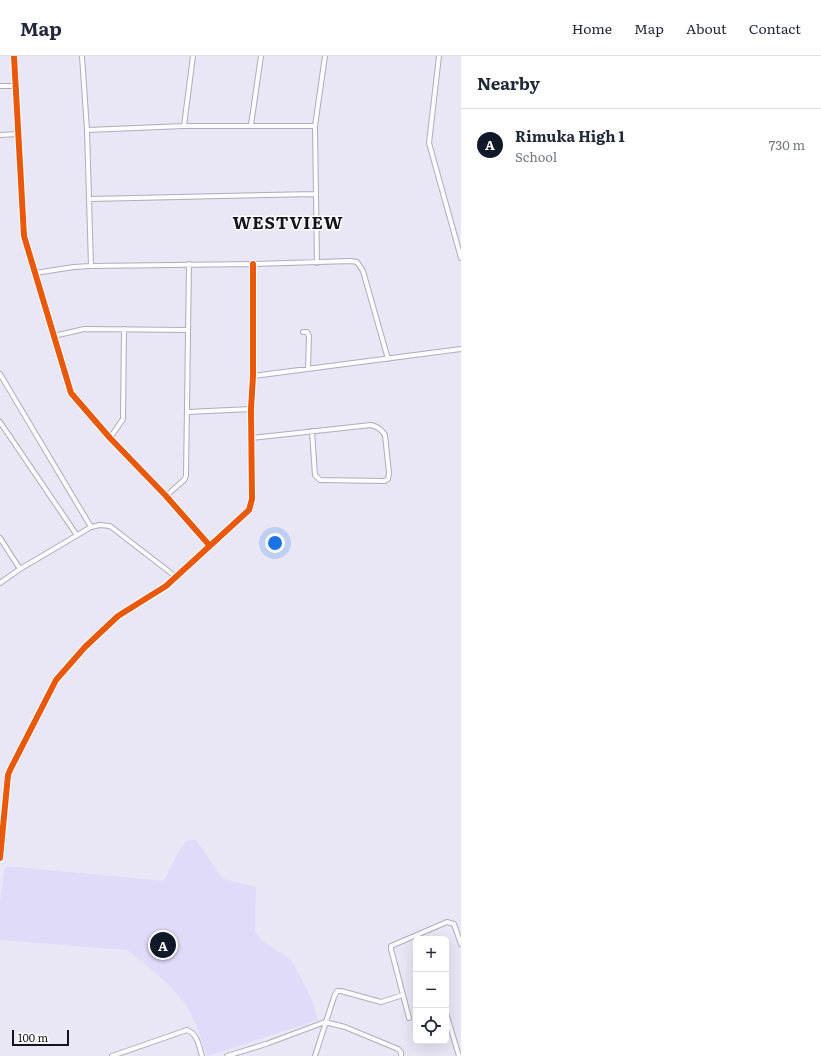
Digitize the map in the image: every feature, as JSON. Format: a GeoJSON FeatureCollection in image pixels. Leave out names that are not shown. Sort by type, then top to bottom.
{"type":"FeatureCollection","features":[{"type":"Feature","properties":{"kind":"street"},"geometry":{"type":"LineString","coordinates":[[14,56],[24,236],[71,393],[110,438],[166,496],[210,546]]}},
{"type":"Feature","properties":{"kind":"street"},"geometry":{"type":"LineString","coordinates":[[82,56],[90,199],[91,266]]}},
{"type":"Feature","properties":{"kind":"street"},"geometry":{"type":"LineString","coordinates":[[184,126],[193,56]]}},
{"type":"Feature","properties":{"kind":"street"},"geometry":{"type":"LineString","coordinates":[[251,126],[261,56]]}},
{"type":"Feature","properties":{"kind":"street"},"geometry":{"type":"LineString","coordinates":[[317,263],[315,126],[325,56]]}},
{"type":"Feature","properties":{"kind":"street"},"geometry":{"type":"LineString","coordinates":[[439,56],[429,143],[461,258]]}},
{"type":"Feature","properties":{"kind":"street"},"geometry":{"type":"LineString","coordinates":[[0,86],[15,86]]}},
{"type":"Feature","properties":{"kind":"street"},"geometry":{"type":"LineString","coordinates":[[87,130],[184,126],[315,126]]}},
{"type":"Feature","properties":{"kind":"street"},"geometry":{"type":"LineString","coordinates":[[0,135],[18,134]]}},
{"type":"Feature","properties":{"kind":"street"},"geometry":{"type":"LineString","coordinates":[[90,199],[315,194]]}},
{"type":"Feature","properties":{"kind":"street"},"geometry":{"type":"LineString","coordinates":[[35,273],[91,266],[358,262],[361,266],[388,359]]}},
{"type":"Feature","properties":{"kind":"street"},"geometry":{"type":"LineString","coordinates":[[166,496],[184,480],[186,476],[189,264]]}},
{"type":"Feature","properties":{"kind":"street"},"geometry":{"type":"LineString","coordinates":[[0,858],[8,775],[56,680],[85,647],[115,619],[154,595],[176,577],[249,510],[251,506],[253,264]]}},
{"type":"Feature","properties":{"kind":"street"},"geometry":{"type":"LineString","coordinates":[[110,438],[123,419],[124,329]]}},
{"type":"Feature","properties":{"kind":"street"},"geometry":{"type":"LineString","coordinates":[[54,336],[79,330],[188,330]]}},
{"type":"Feature","properties":{"kind":"street"},"geometry":{"type":"LineString","coordinates":[[303,332],[307,332],[309,336],[308,369]]}},
{"type":"Feature","properties":{"kind":"street"},"geometry":{"type":"LineString","coordinates":[[253,376],[461,349]]}},
{"type":"Feature","properties":{"kind":"street"},"geometry":{"type":"LineString","coordinates":[[0,374],[91,527]]}},
{"type":"Feature","properties":{"kind":"street"},"geometry":{"type":"LineString","coordinates":[[187,412],[251,409]]}},
{"type":"Feature","properties":{"kind":"street"},"geometry":{"type":"LineString","coordinates":[[0,422],[76,534]]}},
{"type":"Feature","properties":{"kind":"street"},"geometry":{"type":"LineString","coordinates":[[252,438],[312,431],[371,425],[378,427],[384,436],[389,474],[388,479],[385,481],[320,480],[315,476],[312,431]]}},
{"type":"Feature","properties":{"kind":"street"},"geometry":{"type":"LineString","coordinates":[[0,583],[76,534],[91,527],[100,525],[110,526],[176,577]]}},
{"type":"Feature","properties":{"kind":"street"},"geometry":{"type":"LineString","coordinates":[[0,538],[20,569]]}},
{"type":"Feature","properties":{"kind":"street"},"geometry":{"type":"LineString","coordinates":[[409,1018],[391,948],[393,944],[445,922],[450,922],[456,927],[461,944]]}},
{"type":"Feature","properties":{"kind":"street"},"geometry":{"type":"LineString","coordinates":[[315,1056],[335,994],[339,991],[381,1002],[403,995]]}},
{"type":"Feature","properties":{"kind":"street"},"geometry":{"type":"LineString","coordinates":[[228,1056],[266,1044],[325,1022],[345,1027],[398,1049],[401,1052],[401,1056]]}},
{"type":"Feature","properties":{"kind":"street"},"geometry":{"type":"LineString","coordinates":[[449,1022],[460,1055]]}},
{"type":"Feature","properties":{"kind":"street"},"geometry":{"type":"LineString","coordinates":[[112,1056],[187,1030],[196,1036],[202,1056]]}},
{"type":"Feature","properties":{"kind":"shaded area"},"geometry":{"type":"Polygon","coordinates":[[[196,840],[223,879],[256,887],[255,931],[261,940],[290,959],[312,1000],[318,1020],[207,1056],[197,1027],[186,1005],[168,984],[127,950],[0,940],[0,903],[5,866],[164,881],[177,854],[186,841],[196,840]]]}},
{"type":"Feature","properties":{"kind":"cycle path"},"geometry":{"type":"LineString","coordinates":[[14,56],[24,236],[71,393],[110,438],[166,496],[210,546]]}},
{"type":"Feature","properties":{"kind":"cycle path"},"geometry":{"type":"LineString","coordinates":[[0,858],[8,775],[56,680],[85,647],[118,616],[166,586],[249,510],[252,499],[251,409],[253,376],[253,264]]}},
{"type":"Feature","properties":{"kind":"place","name":"Rimuka High 1"},"geometry":{"type":"Point","coordinates":[163,945]}},
{"type":"Feature","properties":{"kind":"district","name":"WESTVIEW"},"geometry":{"type":"Point","coordinates":[288,223]}}]}
